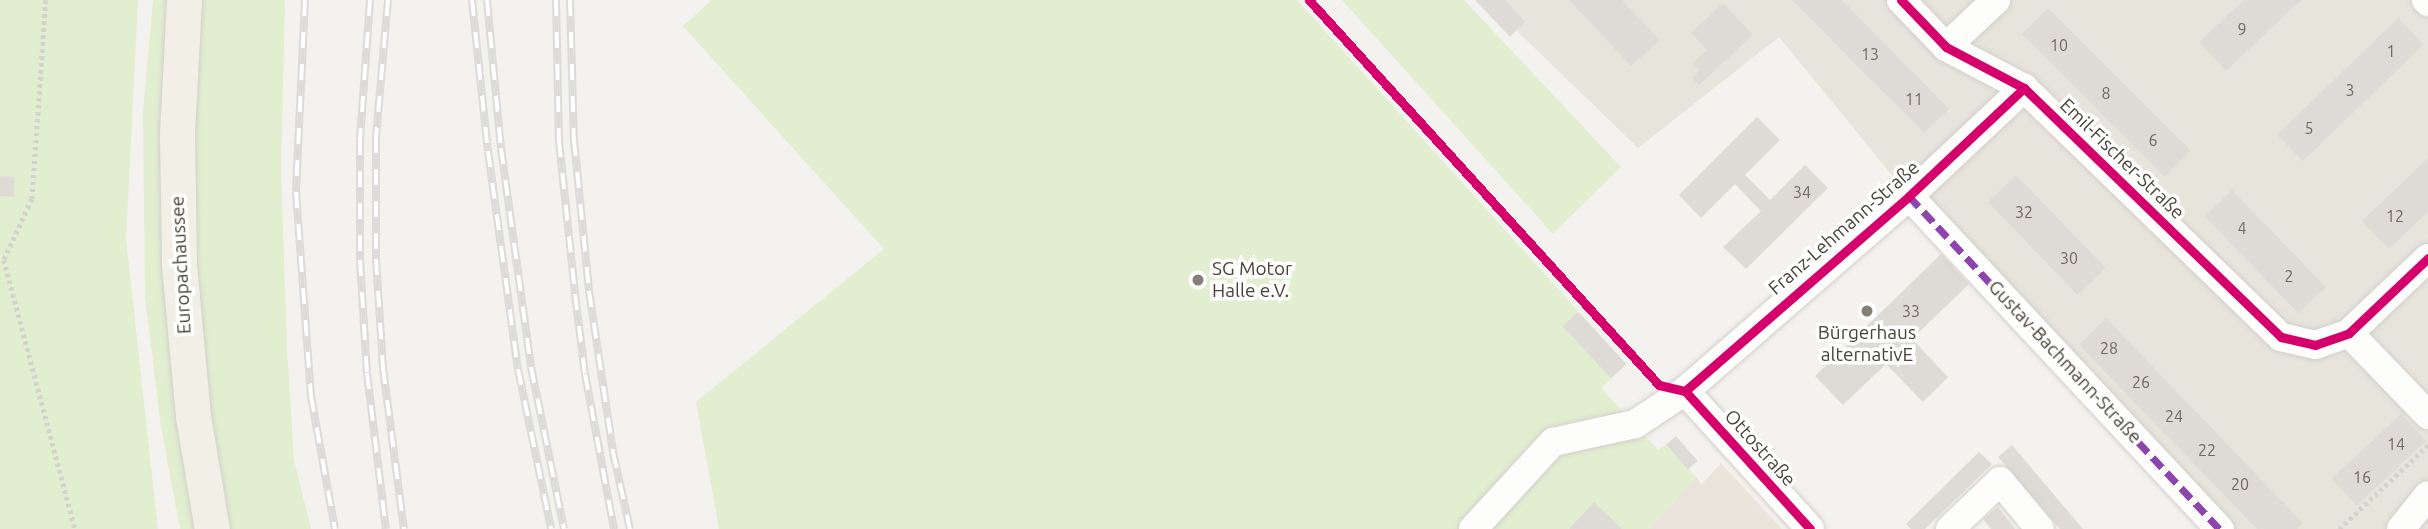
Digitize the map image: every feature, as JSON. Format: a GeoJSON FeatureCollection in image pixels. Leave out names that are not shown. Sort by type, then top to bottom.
{"type":"FeatureCollection","features":[{"type":"Feature","properties":{"kind":"main road","name":"Europachaussee"},"geometry":{"type":"LineString","coordinates":[[184,0],[177,133],[179,265],[193,416],[212,529]]}},
{"type":"Feature","properties":{"kind":"street","name":"Emil-Fischer-Straße"},"geometry":{"type":"LineString","coordinates":[[1901,0],[1946,47],[2024,88],[2281,337],[2315,345],[2349,334]]}},
{"type":"Feature","properties":{"kind":"street"},"geometry":{"type":"LineString","coordinates":[[1946,47],[1996,0]]}},
{"type":"Feature","properties":{"kind":"street","name":"Franz-Lehmann-Straße"},"geometry":{"type":"LineString","coordinates":[[1473,529],[1553,442],[1635,424],[1685,391],[1909,196],[2024,88]]}},
{"type":"Feature","properties":{"kind":"street","name":"Gustav-Bachmann-Straße"},"geometry":{"type":"LineString","coordinates":[[1909,196],[2220,529]]}},
{"type":"Feature","properties":{"kind":"street"},"geometry":{"type":"LineString","coordinates":[[2428,258],[2349,334],[2428,415]]}},
{"type":"Feature","properties":{"kind":"street","name":"Ottostraße"},"geometry":{"type":"LineString","coordinates":[[1685,391],[1810,529]]}},
{"type":"Feature","properties":{"kind":"street"},"geometry":{"type":"LineString","coordinates":[[1950,529],[2000,481],[2040,529]]}},
{"type":"Feature","properties":{"kind":"street"},"geometry":{"type":"LineString","coordinates":[[2401,529],[2428,495]]}},
{"type":"Feature","properties":{"kind":"path"},"geometry":{"type":"LineString","coordinates":[[46,0],[32,199],[2,261],[75,529]]}},
{"type":"Feature","properties":{"kind":"path"},"geometry":{"type":"LineString","coordinates":[[2339,529],[2428,445]]}},
{"type":"Feature","properties":{"kind":"shaded area"},"geometry":{"type":"Polygon","coordinates":[[[1485,0],[2428,0],[2428,529],[2220,529],[1909,196],[1779,37],[1638,148],[1485,0]]]}},
{"type":"Feature","properties":{"kind":"shaded area"},"geometry":{"type":"Polygon","coordinates":[[[1721,463],[1782,529],[1649,529],[1696,477],[1702,484],[1721,463]]]}},
{"type":"Feature","properties":{"kind":"green space"},"geometry":{"type":"Polygon","coordinates":[[[0,0],[138,0],[126,239],[158,529],[0,529],[0,0]]]}},
{"type":"Feature","properties":{"kind":"green space"},"geometry":{"type":"Polygon","coordinates":[[[153,0],[171,0],[199,529],[180,529],[161,427],[145,297],[143,111],[153,0]]]}},
{"type":"Feature","properties":{"kind":"green space"},"geometry":{"type":"Polygon","coordinates":[[[196,0],[285,0],[281,169],[287,348],[294,460],[311,529],[224,529],[205,414],[189,134],[196,0]]]}},
{"type":"Feature","properties":{"kind":"green space","name":"SG Motor Halle e.V."},"geometry":{"type":"Polygon","coordinates":[[[712,0],[1297,0],[1626,364],[1601,388],[1658,450],[1666,445],[1696,477],[1649,529],[719,529],[696,402],[884,249],[683,26],[712,0]]]}},
{"type":"Feature","properties":{"kind":"green space"},"geometry":{"type":"Polygon","coordinates":[[[1342,0],[1464,0],[1621,167],[1553,234],[1342,0]]]}},
{"type":"Feature","properties":{"kind":"building"},"geometry":{"type":"Polygon","coordinates":[[[1475,0],[1505,0],[1525,22],[1510,37],[1475,0]]]}},
{"type":"Feature","properties":{"kind":"building"},"geometry":{"type":"Polygon","coordinates":[[[1569,0],[1622,0],[1660,40],[1631,66],[1569,0]]]}},
{"type":"Feature","properties":{"kind":"building"},"geometry":{"type":"Polygon","coordinates":[[[1792,0],[1842,0],[1949,109],[1924,133],[1792,0]]]}},
{"type":"Feature","properties":{"kind":"building"},"geometry":{"type":"Polygon","coordinates":[[[2244,0],[2301,0],[2226,71],[2199,42],[2244,0]]]}},
{"type":"Feature","properties":{"kind":"building"},"geometry":{"type":"Polygon","coordinates":[[[1723,3],[1753,35],[1699,85],[1692,78],[1700,70],[1693,63],[1707,50],[1691,33],[1723,3]]]}},
{"type":"Feature","properties":{"kind":"building"},"geometry":{"type":"Polygon","coordinates":[[[2048,8],[2191,151],[2165,177],[2022,34],[2048,8]]]}},
{"type":"Feature","properties":{"kind":"building"},"geometry":{"type":"Polygon","coordinates":[[[2398,18],[2424,45],[2303,161],[2277,135],[2398,18]]]}},
{"type":"Feature","properties":{"kind":"building"},"geometry":{"type":"Polygon","coordinates":[[[1757,117],[1780,140],[1745,175],[1770,200],[1805,165],[1828,188],[1746,269],[1723,247],[1761,211],[1735,184],[1701,218],[1679,195],[1757,117]]]}},
{"type":"Feature","properties":{"kind":"building"},"geometry":{"type":"Polygon","coordinates":[[[2428,158],[2428,212],[2389,249],[2362,221],[2428,158]]]}},
{"type":"Feature","properties":{"kind":"building"},"geometry":{"type":"Polygon","coordinates":[[[2016,175],[2106,268],[2078,295],[1988,202],[2016,175]]]}},
{"type":"Feature","properties":{"kind":"building"},"geometry":{"type":"Polygon","coordinates":[[[0,176],[15,177],[14,197],[0,196],[0,176]]]}},
{"type":"Feature","properties":{"kind":"building"},"geometry":{"type":"Polygon","coordinates":[[[2232,190],[2326,287],[2298,314],[2205,216],[2232,190]]]}},
{"type":"Feature","properties":{"kind":"building"},"geometry":{"type":"Polygon","coordinates":[[[1941,254],[1969,284],[1912,339],[1948,377],[1923,402],[1886,364],[1843,405],[1815,376],[1941,254]]]}},
{"type":"Feature","properties":{"kind":"building"},"geometry":{"type":"Polygon","coordinates":[[[1578,312],[1626,364],[1611,378],[1563,326],[1578,312]]]}},
{"type":"Feature","properties":{"kind":"building"},"geometry":{"type":"Polygon","coordinates":[[[2106,318],[2303,523],[2297,529],[2257,529],[2079,345],[2106,318]]]}},
{"type":"Feature","properties":{"kind":"building"},"geometry":{"type":"Polygon","coordinates":[[[2401,414],[2426,441],[2357,506],[2332,479],[2401,414]]]}},
{"type":"Feature","properties":{"kind":"building"},"geometry":{"type":"Polygon","coordinates":[[[1676,436],[1698,461],[1688,469],[1666,445],[1676,436]]]}},
{"type":"Feature","properties":{"kind":"building"},"geometry":{"type":"Polygon","coordinates":[[[2012,445],[2083,529],[2060,529],[1998,457],[2012,445]]]}},
{"type":"Feature","properties":{"kind":"building"},"geometry":{"type":"Polygon","coordinates":[[[1979,452],[1992,464],[1925,529],[1911,529],[1906,524],[1979,452]]]}},
{"type":"Feature","properties":{"kind":"building"},"geometry":{"type":"Polygon","coordinates":[[[1594,502],[1622,529],[1569,529],[1594,502]]]}},
{"type":"Feature","properties":{"kind":"building"},"geometry":{"type":"Polygon","coordinates":[[[1998,507],[2015,529],[1991,529],[1983,519],[1998,507]]]}},
{"type":"Feature","properties":{"kind":"railway"},"geometry":{"type":"LineString","coordinates":[[305,0],[296,192],[311,396],[335,529]]}},
{"type":"Feature","properties":{"kind":"railway"},"geometry":{"type":"LineString","coordinates":[[370,0],[360,139],[360,260],[367,373],[386,529]]}},
{"type":"Feature","properties":{"kind":"railway"},"geometry":{"type":"LineString","coordinates":[[388,0],[376,137],[376,259],[383,368],[404,529]]}},
{"type":"Feature","properties":{"kind":"railway"},"geometry":{"type":"LineString","coordinates":[[472,0],[488,151],[518,369],[551,529]]}},
{"type":"Feature","properties":{"kind":"railway"},"geometry":{"type":"LineString","coordinates":[[487,0],[501,148],[531,367],[564,529]]}},
{"type":"Feature","properties":{"kind":"railway"},"geometry":{"type":"LineString","coordinates":[[556,0],[559,141],[575,294],[585,374],[614,529]]}},
{"type":"Feature","properties":{"kind":"railway"},"geometry":{"type":"LineString","coordinates":[[570,0],[574,140],[589,291],[613,452],[630,529]]}},
{"type":"Feature","properties":{"kind":"marked path"},"geometry":{"type":"LineString","coordinates":[[1909,196],[2220,529]]}},
{"type":"Feature","properties":{"kind":"cycle path"},"geometry":{"type":"LineString","coordinates":[[1309,0],[1659,385],[1685,391],[1810,529]]}},
{"type":"Feature","properties":{"kind":"cycle path"},"geometry":{"type":"LineString","coordinates":[[1901,0],[1946,47],[2024,88],[2281,337],[2315,345],[2349,333],[2428,258]]}},
{"type":"Feature","properties":{"kind":"cycle path"},"geometry":{"type":"LineString","coordinates":[[1685,391],[1909,196],[2024,88]]}},
{"type":"Feature","properties":{"kind":"place","name":"SG Motor Halle e.V."},"geometry":{"type":"Point","coordinates":[1198,280]}},
{"type":"Feature","properties":{"kind":"place","name":"Bürgerhaus alternativE"},"geometry":{"type":"Point","coordinates":[1867,311]}}]}
